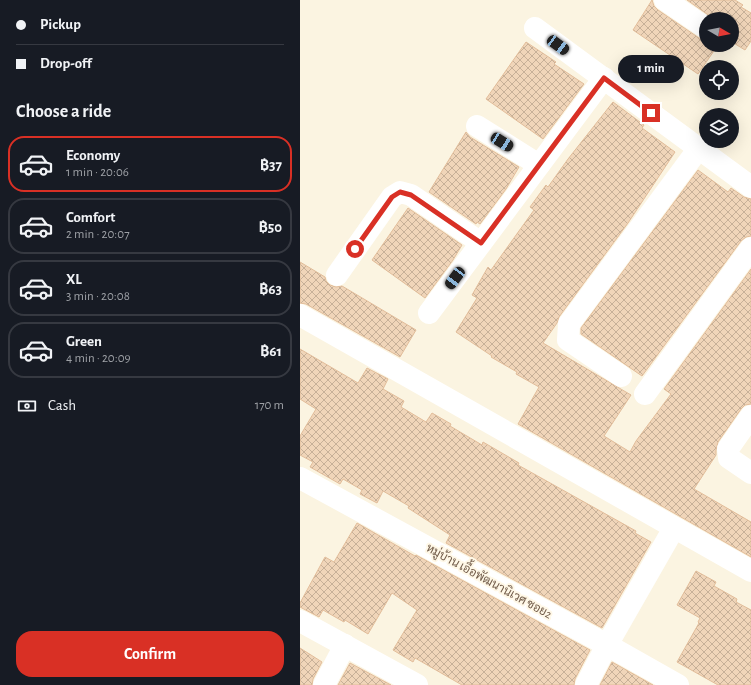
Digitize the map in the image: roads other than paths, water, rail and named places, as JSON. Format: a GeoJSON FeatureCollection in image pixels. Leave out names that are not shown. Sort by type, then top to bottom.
{"type":"FeatureCollection","features":[{"type":"Feature","properties":{"kind":"street"},"geometry":{"type":"LineString","coordinates":[[665,0],[699,23]]}},
{"type":"Feature","properties":{"kind":"street"},"geometry":{"type":"LineString","coordinates":[[535,28],[751,187]]}},
{"type":"Feature","properties":{"kind":"street"},"geometry":{"type":"LineString","coordinates":[[429,312],[604,78]]}},
{"type":"Feature","properties":{"kind":"street"},"geometry":{"type":"LineString","coordinates":[[477,126],[539,165]]}},
{"type":"Feature","properties":{"kind":"street"},"geometry":{"type":"LineString","coordinates":[[621,376],[568,340],[569,324],[699,148]]}},
{"type":"Feature","properties":{"kind":"street"},"geometry":{"type":"LineString","coordinates":[[336,275],[392,197],[400,192],[411,195],[481,243]]}},
{"type":"Feature","properties":{"kind":"street"},"geometry":{"type":"LineString","coordinates":[[645,394],[751,248]]}},
{"type":"Feature","properties":{"kind":"street"},"geometry":{"type":"LineString","coordinates":[[300,315],[751,571]]}},
{"type":"Feature","properties":{"kind":"street"},"geometry":{"type":"LineString","coordinates":[[751,416],[728,449],[729,458],[751,473]]}},
{"type":"Feature","properties":{"kind":"street","name":"หมู่บ้าน เอื้อพัฒนานิเวศ ซอย2"},"geometry":{"type":"LineString","coordinates":[[300,478],[678,685]]}},
{"type":"Feature","properties":{"kind":"street"},"geometry":{"type":"LineString","coordinates":[[586,685],[607,645],[674,528]]}},
{"type":"Feature","properties":{"kind":"street"},"geometry":{"type":"LineString","coordinates":[[300,621],[417,685]]}},
{"type":"Feature","properties":{"kind":"street"},"geometry":{"type":"LineString","coordinates":[[324,685],[345,645]]}}]}
